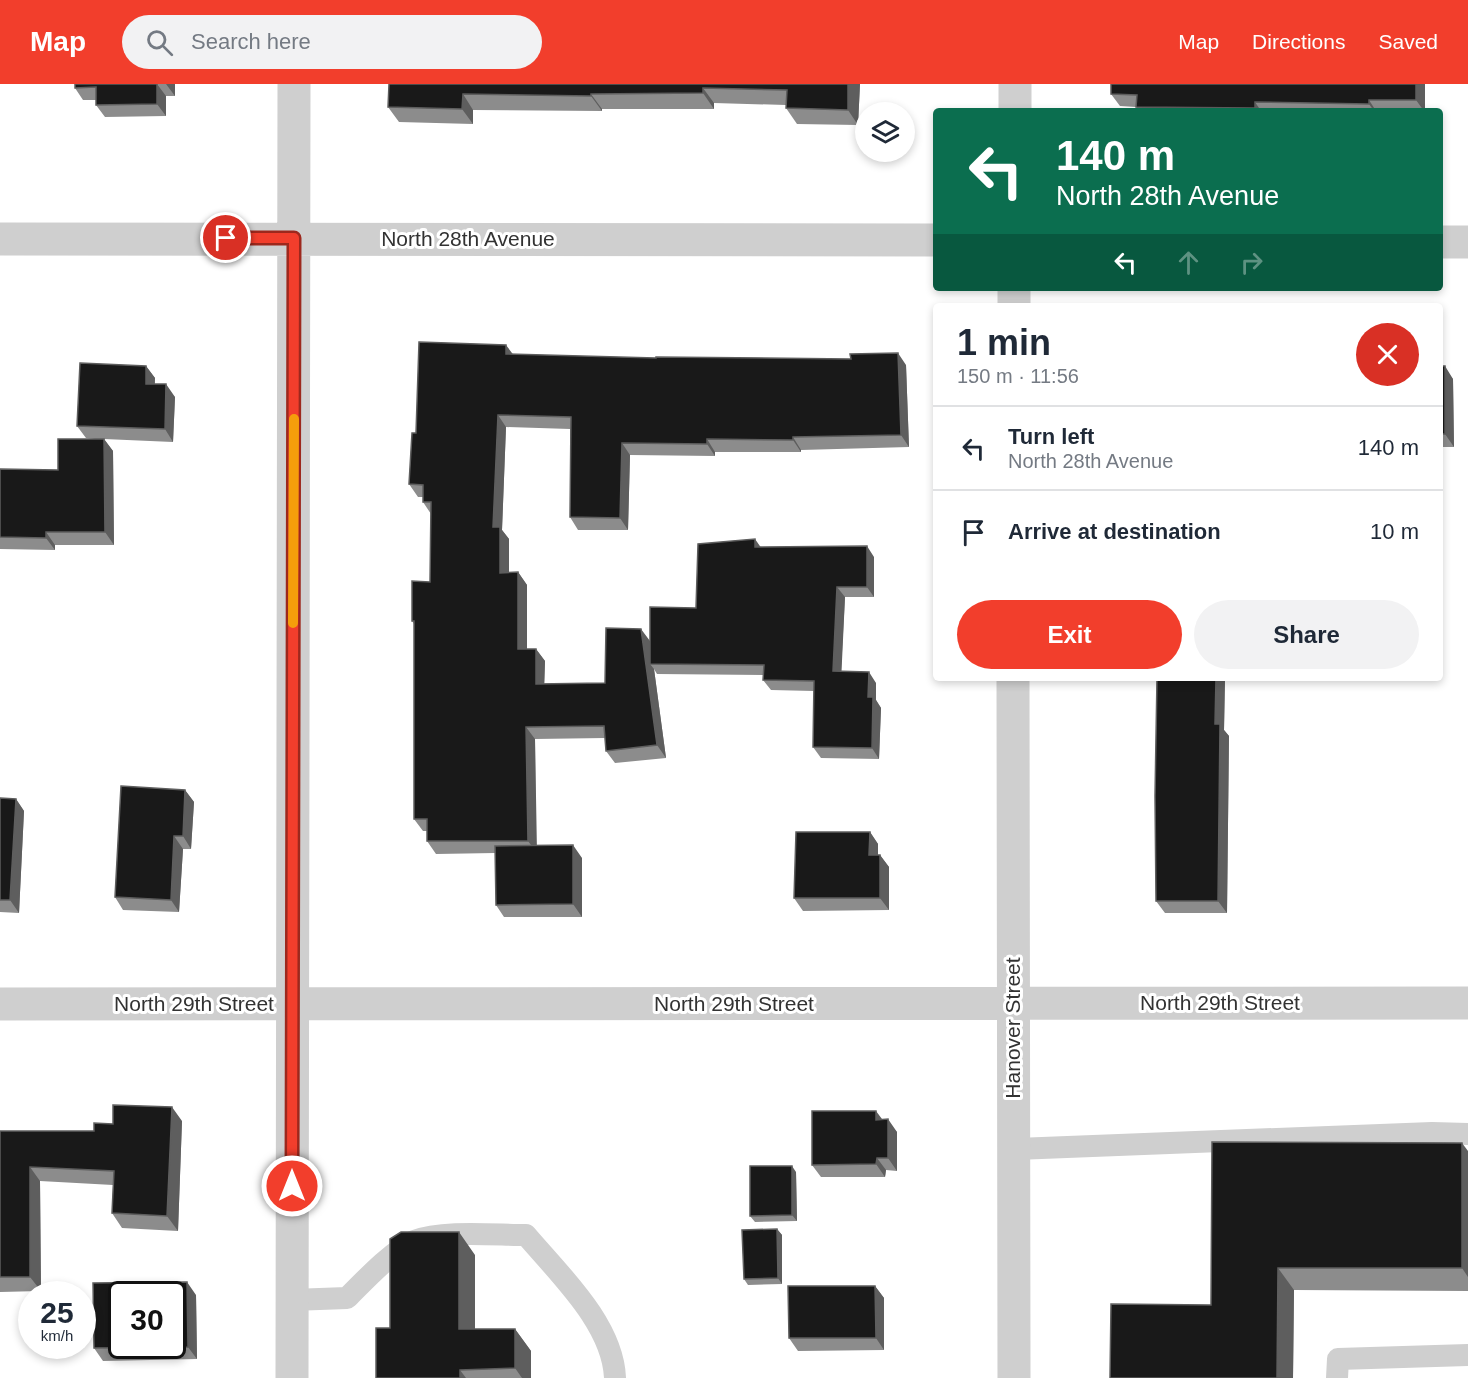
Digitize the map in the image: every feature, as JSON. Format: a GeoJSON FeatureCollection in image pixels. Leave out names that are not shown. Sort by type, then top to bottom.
{"type":"FeatureCollection","features":[{"type":"Feature","properties":{"kind":"street"},"geometry":{"type":"LineString","coordinates":[[292,1378],[294,84]]}},
{"type":"Feature","properties":{"kind":"street"},"geometry":{"type":"LineString","coordinates":[[1015,84],[1015,108]]}},
{"type":"Feature","properties":{"kind":"street","name":"North 28th Avenue"},"geometry":{"type":"LineString","coordinates":[[0,239],[933,240]]}},
{"type":"Feature","properties":{"kind":"street"},"geometry":{"type":"LineString","coordinates":[[1443,242],[1468,242]]}},
{"type":"Feature","properties":{"kind":"street","name":"Hanover Street"},"geometry":{"type":"LineString","coordinates":[[1013,681],[1014,1378]]}},
{"type":"Feature","properties":{"kind":"street","name":"North 29th Street"},"geometry":{"type":"LineString","coordinates":[[0,1004],[1468,1003]]}},
{"type":"Feature","properties":{"kind":"lane"},"geometry":{"type":"LineString","coordinates":[[1013,1149],[1432,1133],[1468,1134]]}},
{"type":"Feature","properties":{"kind":"lane"},"geometry":{"type":"LineString","coordinates":[[292,1300],[347,1298],[397,1251],[414,1241],[438,1235],[526,1234],[596,1318],[609,1344],[615,1378]]}},
{"type":"Feature","properties":{"kind":"lane"},"geometry":{"type":"LineString","coordinates":[[1337,1378],[1338,1359],[1468,1355]]}},
{"type":"Feature","properties":{"kind":"building"},"geometry":{"type":"Polygon","coordinates":[[[75,84],[157,84],[157,104],[96,105],[96,87],[75,88],[75,84]]]}},
{"type":"Feature","properties":{"kind":"building"},"geometry":{"type":"Polygon","coordinates":[[[389,84],[848,84],[848,110],[786,108],[787,90],[703,88],[703,93],[591,94],[591,96],[463,94],[462,109],[388,107],[389,84]]]}},
{"type":"Feature","properties":{"kind":"building"},"geometry":{"type":"Polygon","coordinates":[[[1111,84],[1416,84],[1416,100],[1369,100],[1369,104],[1255,102],[1255,108],[1136,107],[1137,95],[1111,94],[1111,84]]]}},
{"type":"Feature","properties":{"kind":"building"},"geometry":{"type":"Polygon","coordinates":[[[419,342],[506,345],[506,354],[656,358],[851,359],[850,354],[898,353],[901,435],[793,437],[793,440],[707,439],[707,444],[622,443],[620,518],[570,517],[571,417],[498,415],[493,527],[500,527],[500,573],[518,572],[518,649],[536,649],[536,684],[605,683],[606,628],[641,629],[657,745],[606,751],[604,726],[526,727],[528,841],[427,841],[427,819],[414,819],[412,581],[430,582],[431,502],[423,502],[423,485],[409,484],[412,433],[416,433],[419,342]]]}},
{"type":"Feature","properties":{"kind":"building"},"geometry":{"type":"Polygon","coordinates":[[[80,363],[146,366],[146,384],[166,384],[165,429],[77,426],[80,363]]]}},
{"type":"Feature","properties":{"kind":"building"},"geometry":{"type":"Polygon","coordinates":[[[1443,366],[1445,366],[1445,434],[1443,434],[1443,366]]]}},
{"type":"Feature","properties":{"kind":"building"},"geometry":{"type":"Polygon","coordinates":[[[58,439],[104,439],[105,532],[46,532],[46,538],[0,537],[0,469],[58,470],[58,439]]]}},
{"type":"Feature","properties":{"kind":"building"},"geometry":{"type":"Polygon","coordinates":[[[755,539],[755,547],[867,546],[867,587],[837,587],[833,671],[869,672],[868,697],[873,697],[872,748],[813,747],[814,681],[763,680],[764,665],[650,664],[650,607],[696,608],[698,544],[755,539]]]}},
{"type":"Feature","properties":{"kind":"building"},"geometry":{"type":"Polygon","coordinates":[[[1157,681],[1216,681],[1215,724],[1220,724],[1218,901],[1156,901],[1157,681]]]}},
{"type":"Feature","properties":{"kind":"building"},"geometry":{"type":"Polygon","coordinates":[[[121,786],[185,790],[183,836],[174,836],[171,900],[115,897],[121,786]]]}},
{"type":"Feature","properties":{"kind":"building"},"geometry":{"type":"Polygon","coordinates":[[[0,798],[16,799],[10,900],[0,900],[0,798]]]}},
{"type":"Feature","properties":{"kind":"building"},"geometry":{"type":"Polygon","coordinates":[[[796,832],[870,832],[869,855],[880,855],[880,898],[794,898],[796,832]]]}},
{"type":"Feature","properties":{"kind":"building"},"geometry":{"type":"Polygon","coordinates":[[[573,845],[573,904],[496,905],[495,846],[573,845]]]}},
{"type":"Feature","properties":{"kind":"building"},"geometry":{"type":"Polygon","coordinates":[[[113,1105],[172,1107],[167,1216],[112,1213],[114,1171],[30,1167],[30,1277],[0,1277],[0,1131],[94,1131],[94,1123],[113,1124],[113,1105]]]}},
{"type":"Feature","properties":{"kind":"building"},"geometry":{"type":"Polygon","coordinates":[[[812,1111],[876,1111],[876,1120],[888,1119],[888,1158],[877,1158],[876,1164],[812,1165],[812,1111]]]}},
{"type":"Feature","properties":{"kind":"building"},"geometry":{"type":"Polygon","coordinates":[[[1212,1142],[1462,1143],[1462,1268],[1278,1268],[1277,1378],[1110,1378],[1111,1304],[1211,1305],[1212,1142]]]}},
{"type":"Feature","properties":{"kind":"building"},"geometry":{"type":"Polygon","coordinates":[[[750,1166],[792,1166],[792,1215],[750,1216],[750,1166]]]}},
{"type":"Feature","properties":{"kind":"building"},"geometry":{"type":"Polygon","coordinates":[[[777,1229],[778,1278],[744,1279],[742,1230],[777,1229]]]}},
{"type":"Feature","properties":{"kind":"building"},"geometry":{"type":"Polygon","coordinates":[[[401,1232],[459,1232],[459,1329],[515,1329],[515,1368],[460,1370],[460,1378],[376,1378],[376,1328],[390,1328],[390,1239],[401,1232]]]}},
{"type":"Feature","properties":{"kind":"building"},"geometry":{"type":"Polygon","coordinates":[[[186,1282],[187,1282],[188,1347],[186,1347],[186,1282]]]}},
{"type":"Feature","properties":{"kind":"building"},"geometry":{"type":"Polygon","coordinates":[[[96,1283],[108,1283],[108,1348],[96,1348],[96,1283]]]}},
{"type":"Feature","properties":{"kind":"building"},"geometry":{"type":"Polygon","coordinates":[[[788,1286],[875,1286],[876,1338],[789,1338],[788,1286]]]}},
{"type":"Feature","properties":{"kind":"slow traffic"},"geometry":{"type":"LineString","coordinates":[[293,623],[294,419]]}},
{"type":"Feature","properties":{"kind":"route"},"geometry":{"type":"LineString","coordinates":[[226,238],[294,238],[292,1186]]}}]}
